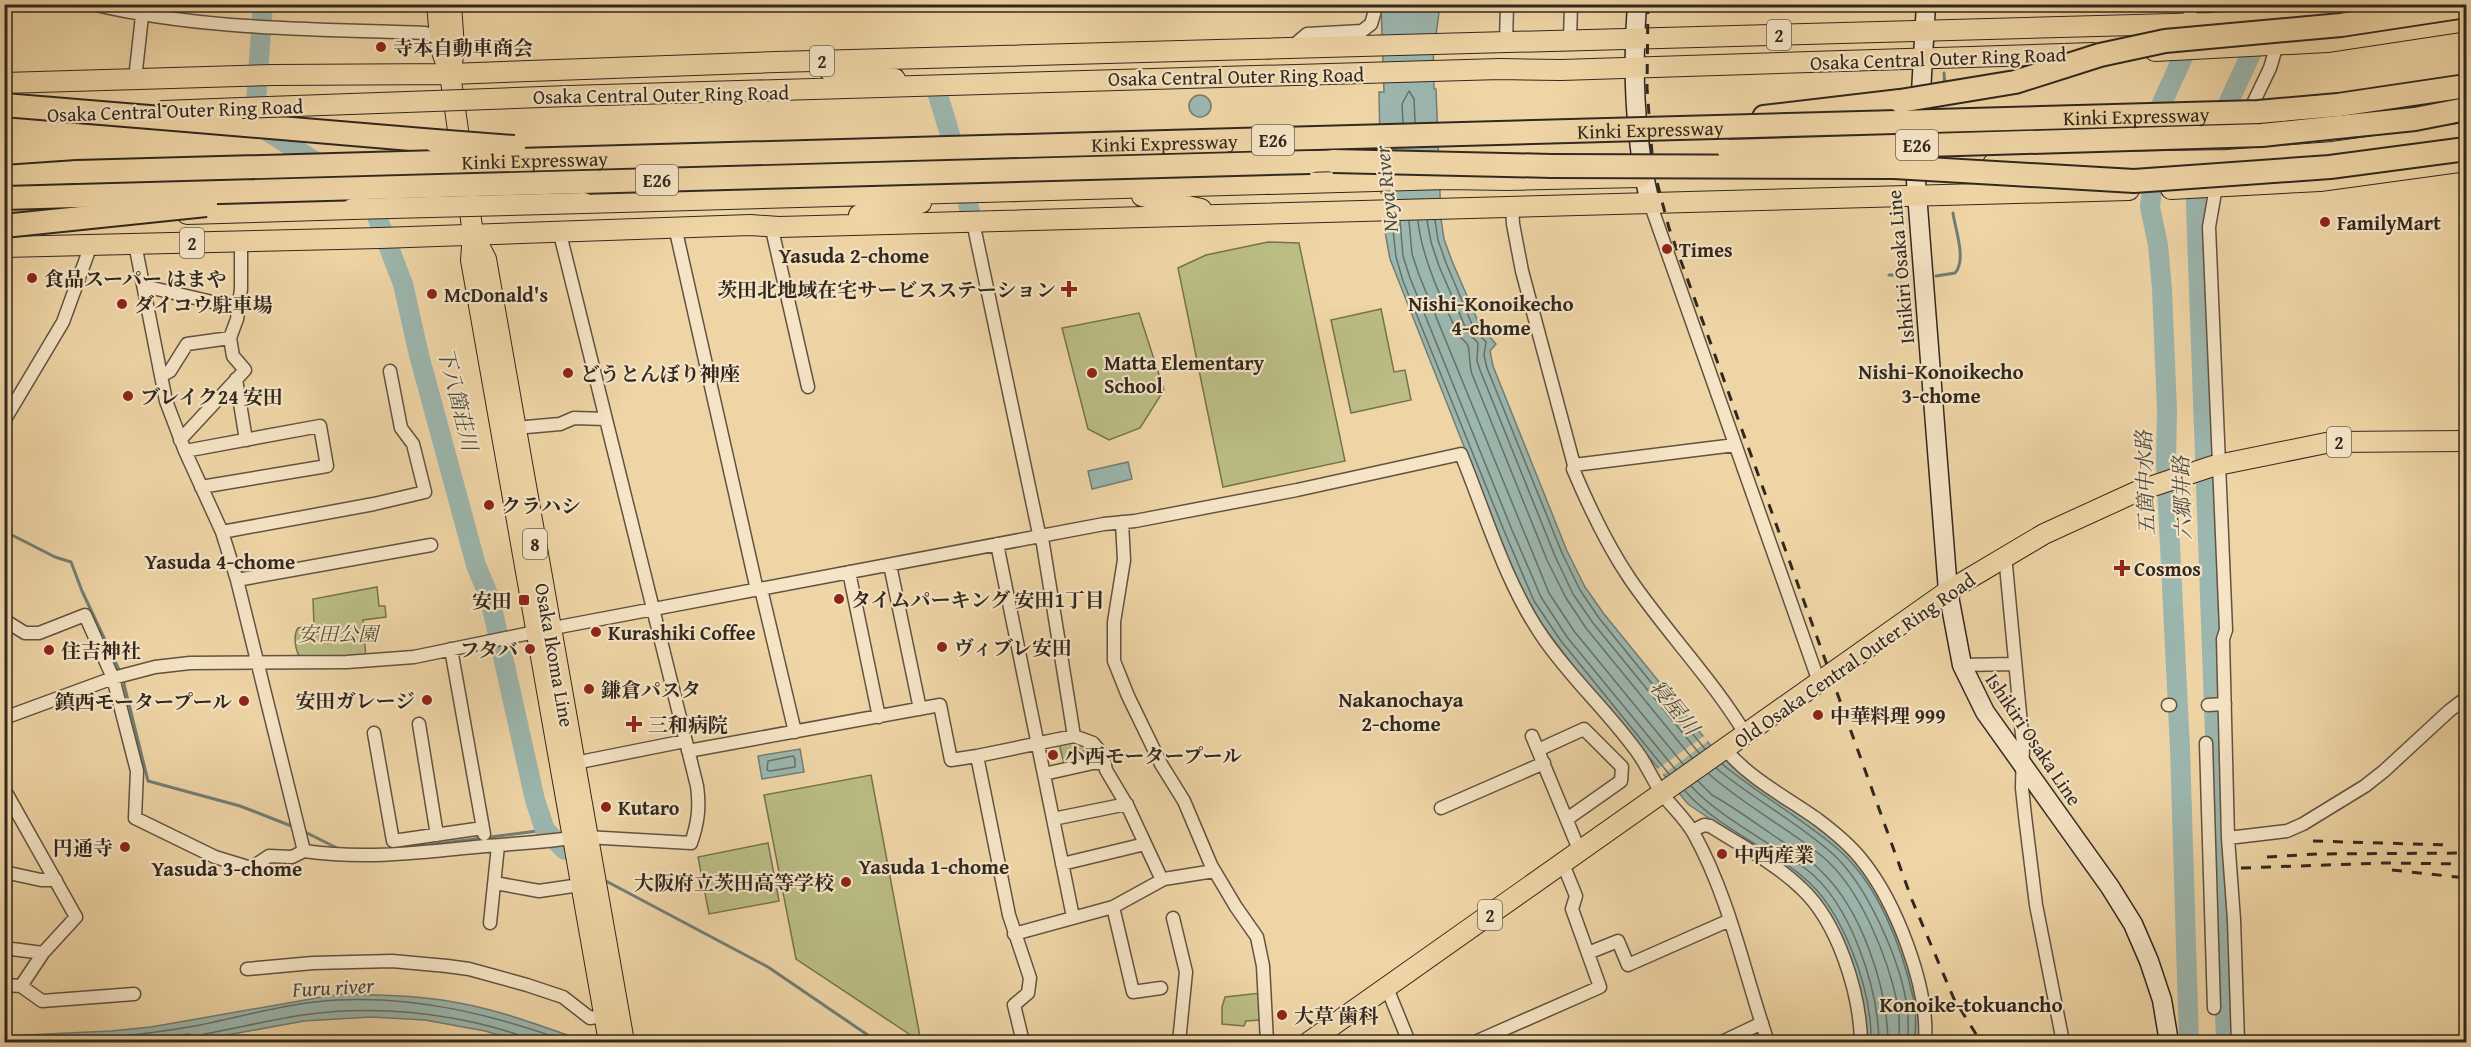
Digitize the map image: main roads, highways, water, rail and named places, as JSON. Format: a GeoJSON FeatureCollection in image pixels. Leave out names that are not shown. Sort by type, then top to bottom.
{"type":"FeatureCollection","features":[{"type":"Feature","properties":{"kind":"highway"},"geometry":{"type":"LineString","coordinates":[[1673,128],[1900,101],[1988,87],[2042,74],[2109,53],[2165,41],[2342,25],[2466,6]]}},
{"type":"Feature","properties":{"kind":"highway","name":"Kinki Expressway"},"geometry":{"type":"LineString","coordinates":[[4,177],[77,172],[2258,112],[2338,105],[2466,86]]}},
{"type":"Feature","properties":{"kind":"highway"},"geometry":{"type":"LineString","coordinates":[[4,103],[503,147],[576,150],[763,148],[830,152]]}},
{"type":"Feature","properties":{"kind":"highway","name":"Kinki Expressway"},"geometry":{"type":"LineString","coordinates":[[4,198],[2262,135],[2408,120],[2466,109]]}},
{"type":"Feature","properties":{"kind":"highway"},"geometry":{"type":"LineString","coordinates":[[1333,161],[1552,166],[1894,167],[2134,181],[2330,167],[2466,149]]}},
{"type":"Feature","properties":{"kind":"highway"},"geometry":{"type":"LineString","coordinates":[[4,169],[77,172]]}},
{"type":"Feature","properties":{"kind":"highway"},"geometry":{"type":"LineString","coordinates":[[4,226],[276,199],[339,188]]}},
{"type":"Feature","properties":{"kind":"main road","name":"Osaka Ikoma Line"},"geometry":{"type":"LineString","coordinates":[[437,4],[441,50],[450,74],[473,234],[471,260],[543,630],[575,763],[575,842]]}},
{"type":"Feature","properties":{"kind":"main road","name":"Osaka Ikoma Line"},"geometry":{"type":"LineString","coordinates":[[450,74],[454,48],[451,4]]}},
{"type":"Feature","properties":{"kind":"main road"},"geometry":{"type":"LineString","coordinates":[[1637,4],[1634,39],[1644,177],[1650,203]]}},
{"type":"Feature","properties":{"kind":"main road","name":"Ishikiri Osaka Line"},"geometry":{"type":"LineString","coordinates":[[1926,4],[1915,167],[1948,591],[1962,665],[1980,705],[2110,887],[2136,930],[2162,1000],[2169,1042]]}},
{"type":"Feature","properties":{"kind":"main road","name":"2"},"geometry":{"type":"LineString","coordinates":[[4,83],[273,75],[450,74],[776,62],[2210,23],[2400,4]]}},
{"type":"Feature","properties":{"kind":"main road","name":"Osaka Central Outer Ring Road"},"geometry":{"type":"LineString","coordinates":[[4,115],[569,96],[900,88],[930,84],[1636,68],[2175,51],[2367,38],[2466,21]]}},
{"type":"Feature","properties":{"kind":"main road"},"geometry":{"type":"LineString","coordinates":[[1083,80],[1189,61],[1282,56],[1313,47]]}},
{"type":"Feature","properties":{"kind":"main road"},"geometry":{"type":"LineString","coordinates":[[776,62],[930,84]]}},
{"type":"Feature","properties":{"kind":"main road"},"geometry":{"type":"LineString","coordinates":[[4,103],[80,114]]}},
{"type":"Feature","properties":{"kind":"main road","name":"2"},"geometry":{"type":"LineString","coordinates":[[4,218],[1446,179],[1488,181],[1644,177],[1889,170],[2040,162],[2193,162],[2333,152],[2466,133]]}},
{"type":"Feature","properties":{"kind":"main road","name":"2"},"geometry":{"type":"LineString","coordinates":[[4,247],[241,242],[559,230],[771,225],[778,227],[2140,190],[2320,181],[2466,161]]}},
{"type":"Feature","properties":{"kind":"main road"},"geometry":{"type":"LineString","coordinates":[[771,225],[778,220],[856,215],[928,202],[992,198],[1039,191],[1079,195],[1144,196],[1230,214]]}},
{"type":"Feature","properties":{"kind":"main road","name":"2"},"geometry":{"type":"LineString","coordinates":[[4,230],[59,217]]}},
{"type":"Feature","properties":{"kind":"main road","name":"Osaka Ikoma Line"},"geometry":{"type":"LineString","coordinates":[[473,234],[486,259],[515,428],[575,842],[624,1042]]}},
{"type":"Feature","properties":{"kind":"main road","name":"Old Osaka Central Outer Ring Road"},"geometry":{"type":"LineString","coordinates":[[1309,1042],[1948,591],[2044,534],[2157,483],[2211,467],[2331,442],[2443,439],[2466,441]]}},
{"type":"Feature","properties":{"kind":"main road","name":"Osaka Ikoma Line"},"geometry":{"type":"LineString","coordinates":[[585,883],[609,1042]]}},
{"type":"Feature","properties":{"kind":"water"},"geometry":{"type":"Polygon","coordinates":[[[1381,5],[1440,5],[1436,35],[1433,35],[1441,219],[1444,239],[1480,326],[1496,344],[1490,351],[1493,366],[1567,551],[1585,587],[1604,614],[1711,746],[1819,826],[1859,861],[1893,922],[1920,1000],[1921,1042],[1865,1042],[1834,930],[1776,864],[1688,804],[1575,668],[1538,619],[1519,584],[1390,259],[1385,232],[1386,193],[1381,193],[1379,92],[1384,92],[1381,5]]]}},
{"type":"Feature","properties":{"kind":"water"},"geometry":{"type":"Polygon","coordinates":[[[1200,95],[1208,98],[1211,106],[1208,114],[1200,117],[1192,114],[1189,106],[1192,98],[1200,95]]]}},
{"type":"Feature","properties":{"kind":"water"},"geometry":{"type":"Polygon","coordinates":[[[1128,462],[1132,479],[1092,489],[1088,471],[1128,462]]]}},
{"type":"Feature","properties":{"kind":"water"},"geometry":{"type":"Polygon","coordinates":[[[800,749],[804,772],[762,779],[758,756],[800,749]]]}},
{"type":"Feature","properties":{"kind":"water"},"geometry":{"type":"Polygon","coordinates":[[[339,994],[414,997],[475,1006],[587,1042],[523,1042],[485,1031],[425,1020],[371,1017],[304,1021],[189,1042],[5,1042],[5,1036],[151,1027],[339,994]]]}},
{"type":"Feature","properties":{"kind":"waterway","name":"下八箇荘川"},"geometry":{"type":"LineString","coordinates":[[263,4],[256,102],[264,129],[344,180],[376,214],[403,284],[419,355],[476,565],[490,599],[535,800],[545,830],[565,850]]}},
{"type":"Feature","properties":{"kind":"waterway","name":"五箇中水路"},"geometry":{"type":"LineString","coordinates":[[2189,1042],[2180,748],[2166,465],[2167,410],[2162,289],[2158,245],[2150,207],[2162,103],[2207,4]]}},
{"type":"Feature","properties":{"kind":"waterway","name":"六郷井路"},"geometry":{"type":"LineString","coordinates":[[2226,1042],[2196,206],[2197,182],[2206,151],[2274,4]]}},
{"type":"Feature","properties":{"kind":"waterway"},"geometry":{"type":"LineString","coordinates":[[1944,73],[1945,86]]}},
{"type":"Feature","properties":{"kind":"waterway"},"geometry":{"type":"LineString","coordinates":[[938,95],[958,161]]}},
{"type":"Feature","properties":{"kind":"waterway"},"geometry":{"type":"LineString","coordinates":[[968,204],[971,216]]}},
{"type":"Feature","properties":{"kind":"waterway"},"geometry":{"type":"LineString","coordinates":[[1936,276],[1955,273],[1960,260],[1953,213]]}},
{"type":"Feature","properties":{"kind":"waterway"},"geometry":{"type":"LineString","coordinates":[[1889,275],[1901,275]]}},
{"type":"Feature","properties":{"kind":"waterway"},"geometry":{"type":"LineString","coordinates":[[4,437],[8,438],[4,450]]}},
{"type":"Feature","properties":{"kind":"waterway"},"geometry":{"type":"LineString","coordinates":[[4,531],[55,557],[71,562],[121,674]]}},
{"type":"Feature","properties":{"kind":"waterway"},"geometry":{"type":"LineString","coordinates":[[123,680],[148,781],[240,806],[294,827]]}},
{"type":"Feature","properties":{"kind":"waterway"},"geometry":{"type":"LineString","coordinates":[[412,847],[545,830]]}},
{"type":"Feature","properties":{"kind":"waterway"},"geometry":{"type":"LineString","coordinates":[[303,831],[337,848]]}},
{"type":"Feature","properties":{"kind":"waterway"},"geometry":{"type":"LineString","coordinates":[[604,880],[768,967],[878,1042]]}},
{"type":"Feature","properties":{"kind":"railway"},"geometry":{"type":"LineString","coordinates":[[1648,4],[1647,88],[1653,167],[1669,228],[1912,900],[1954,999],[1981,1042]]}},
{"type":"Feature","properties":{"kind":"railway"},"geometry":{"type":"LineString","coordinates":[[2313,841],[2448,845]]}},
{"type":"Feature","properties":{"kind":"railway"},"geometry":{"type":"LineString","coordinates":[[2267,857],[2317,854],[2466,853]]}},
{"type":"Feature","properties":{"kind":"railway"},"geometry":{"type":"LineString","coordinates":[[2241,868],[2384,863],[2466,864]]}},
{"type":"Feature","properties":{"kind":"railway"},"geometry":{"type":"LineString","coordinates":[[2392,870],[2466,878]]}},
{"type":"Feature","properties":{"kind":"place","name":"寺本自動車商会"},"geometry":{"type":"Point","coordinates":[381,47]}},
{"type":"Feature","properties":{"kind":"place","name":"FamilyMart"},"geometry":{"type":"Point","coordinates":[2325,222]}},
{"type":"Feature","properties":{"kind":"place","name":"Times"},"geometry":{"type":"Point","coordinates":[1667,249]}},
{"type":"Feature","properties":{"kind":"place","name":"食品スーパー はまや"},"geometry":{"type":"Point","coordinates":[32,278]}},
{"type":"Feature","properties":{"kind":"place","name":"茨田北地域在宅サービスステーション"},"geometry":{"type":"Point","coordinates":[1069,289]}},
{"type":"Feature","properties":{"kind":"place","name":"McDonald's"},"geometry":{"type":"Point","coordinates":[432,294]}},
{"type":"Feature","properties":{"kind":"place","name":"ダイコウ駐車場"},"geometry":{"type":"Point","coordinates":[122,304]}},
{"type":"Feature","properties":{"kind":"place","name":"どうとんぼり神座"},"geometry":{"type":"Point","coordinates":[568,373]}},
{"type":"Feature","properties":{"kind":"place","name":"Matta Elementary School"},"geometry":{"type":"Point","coordinates":[1092,373]}},
{"type":"Feature","properties":{"kind":"place","name":"ブレイク24 安田"},"geometry":{"type":"Point","coordinates":[128,396]}},
{"type":"Feature","properties":{"kind":"place","name":"クラハシ"},"geometry":{"type":"Point","coordinates":[489,505]}},
{"type":"Feature","properties":{"kind":"place","name":"Cosmos"},"geometry":{"type":"Point","coordinates":[2122,568]}},
{"type":"Feature","properties":{"kind":"place","name":"タイムパーキング 安田1丁目"},"geometry":{"type":"Point","coordinates":[839,599]}},
{"type":"Feature","properties":{"kind":"place","name":"安田"},"geometry":{"type":"Point","coordinates":[524,600]}},
{"type":"Feature","properties":{"kind":"place","name":"Kurashiki Coffee"},"geometry":{"type":"Point","coordinates":[596,632]}},
{"type":"Feature","properties":{"kind":"place","name":"ヴィブレ安田"},"geometry":{"type":"Point","coordinates":[942,647]}},
{"type":"Feature","properties":{"kind":"place","name":"フタバ"},"geometry":{"type":"Point","coordinates":[530,649]}},
{"type":"Feature","properties":{"kind":"place","name":"住吉神社"},"geometry":{"type":"Point","coordinates":[49,650]}},
{"type":"Feature","properties":{"kind":"place","name":"鎌倉パスタ"},"geometry":{"type":"Point","coordinates":[589,689]}},
{"type":"Feature","properties":{"kind":"place","name":"安田ガレージ"},"geometry":{"type":"Point","coordinates":[427,700]}},
{"type":"Feature","properties":{"kind":"place","name":"鎮西モータープール"},"geometry":{"type":"Point","coordinates":[244,701]}},
{"type":"Feature","properties":{"kind":"place","name":"中華料理 999"},"geometry":{"type":"Point","coordinates":[1818,715]}},
{"type":"Feature","properties":{"kind":"place","name":"三和病院"},"geometry":{"type":"Point","coordinates":[634,724]}},
{"type":"Feature","properties":{"kind":"place","name":"小西モータープール"},"geometry":{"type":"Point","coordinates":[1053,755]}},
{"type":"Feature","properties":{"kind":"place","name":"Kutaro"},"geometry":{"type":"Point","coordinates":[606,807]}},
{"type":"Feature","properties":{"kind":"place","name":"円通寺"},"geometry":{"type":"Point","coordinates":[125,847]}},
{"type":"Feature","properties":{"kind":"place","name":"中西産業"},"geometry":{"type":"Point","coordinates":[1722,854]}},
{"type":"Feature","properties":{"kind":"place","name":"大阪府立茨田高等学校"},"geometry":{"type":"Point","coordinates":[846,882]}},
{"type":"Feature","properties":{"kind":"place","name":"大草 歯科"},"geometry":{"type":"Point","coordinates":[1282,1015]}},
{"type":"Feature","properties":{"kind":"district","name":"Yasuda 2-chome"},"geometry":{"type":"Point","coordinates":[854,255]}},
{"type":"Feature","properties":{"kind":"district","name":"Nishi-Konoikecho 4-chome"},"geometry":{"type":"Point","coordinates":[1491,315]}},
{"type":"Feature","properties":{"kind":"district","name":"Nishi-Konoikecho 3-chome"},"geometry":{"type":"Point","coordinates":[1941,383]}},
{"type":"Feature","properties":{"kind":"district","name":"Yasuda 4-chome"},"geometry":{"type":"Point","coordinates":[220,561]}},
{"type":"Feature","properties":{"kind":"district","name":"Nakanochaya 2-chome"},"geometry":{"type":"Point","coordinates":[1401,711]}},
{"type":"Feature","properties":{"kind":"district","name":"Yasuda 1-chome"},"geometry":{"type":"Point","coordinates":[934,866]}},
{"type":"Feature","properties":{"kind":"district","name":"Yasuda 3-chome"},"geometry":{"type":"Point","coordinates":[227,868]}},
{"type":"Feature","properties":{"kind":"district","name":"Konoike-tokuancho"},"geometry":{"type":"Point","coordinates":[1971,1004]}},
{"type":"Feature","properties":{"kind":"water label","name":"Neya River"},"geometry":{"type":"Point","coordinates":[1386,189]}},
{"type":"Feature","properties":{"kind":"water label","name":"寝屋川"},"geometry":{"type":"Point","coordinates":[1675,707]}},
{"type":"Feature","properties":{"kind":"water label","name":"Furu river"},"geometry":{"type":"Point","coordinates":[333,987]}},
{"type":"Feature","properties":{"kind":"park label","name":"安田公園"},"geometry":{"type":"Point","coordinates":[338,633]}}]}
